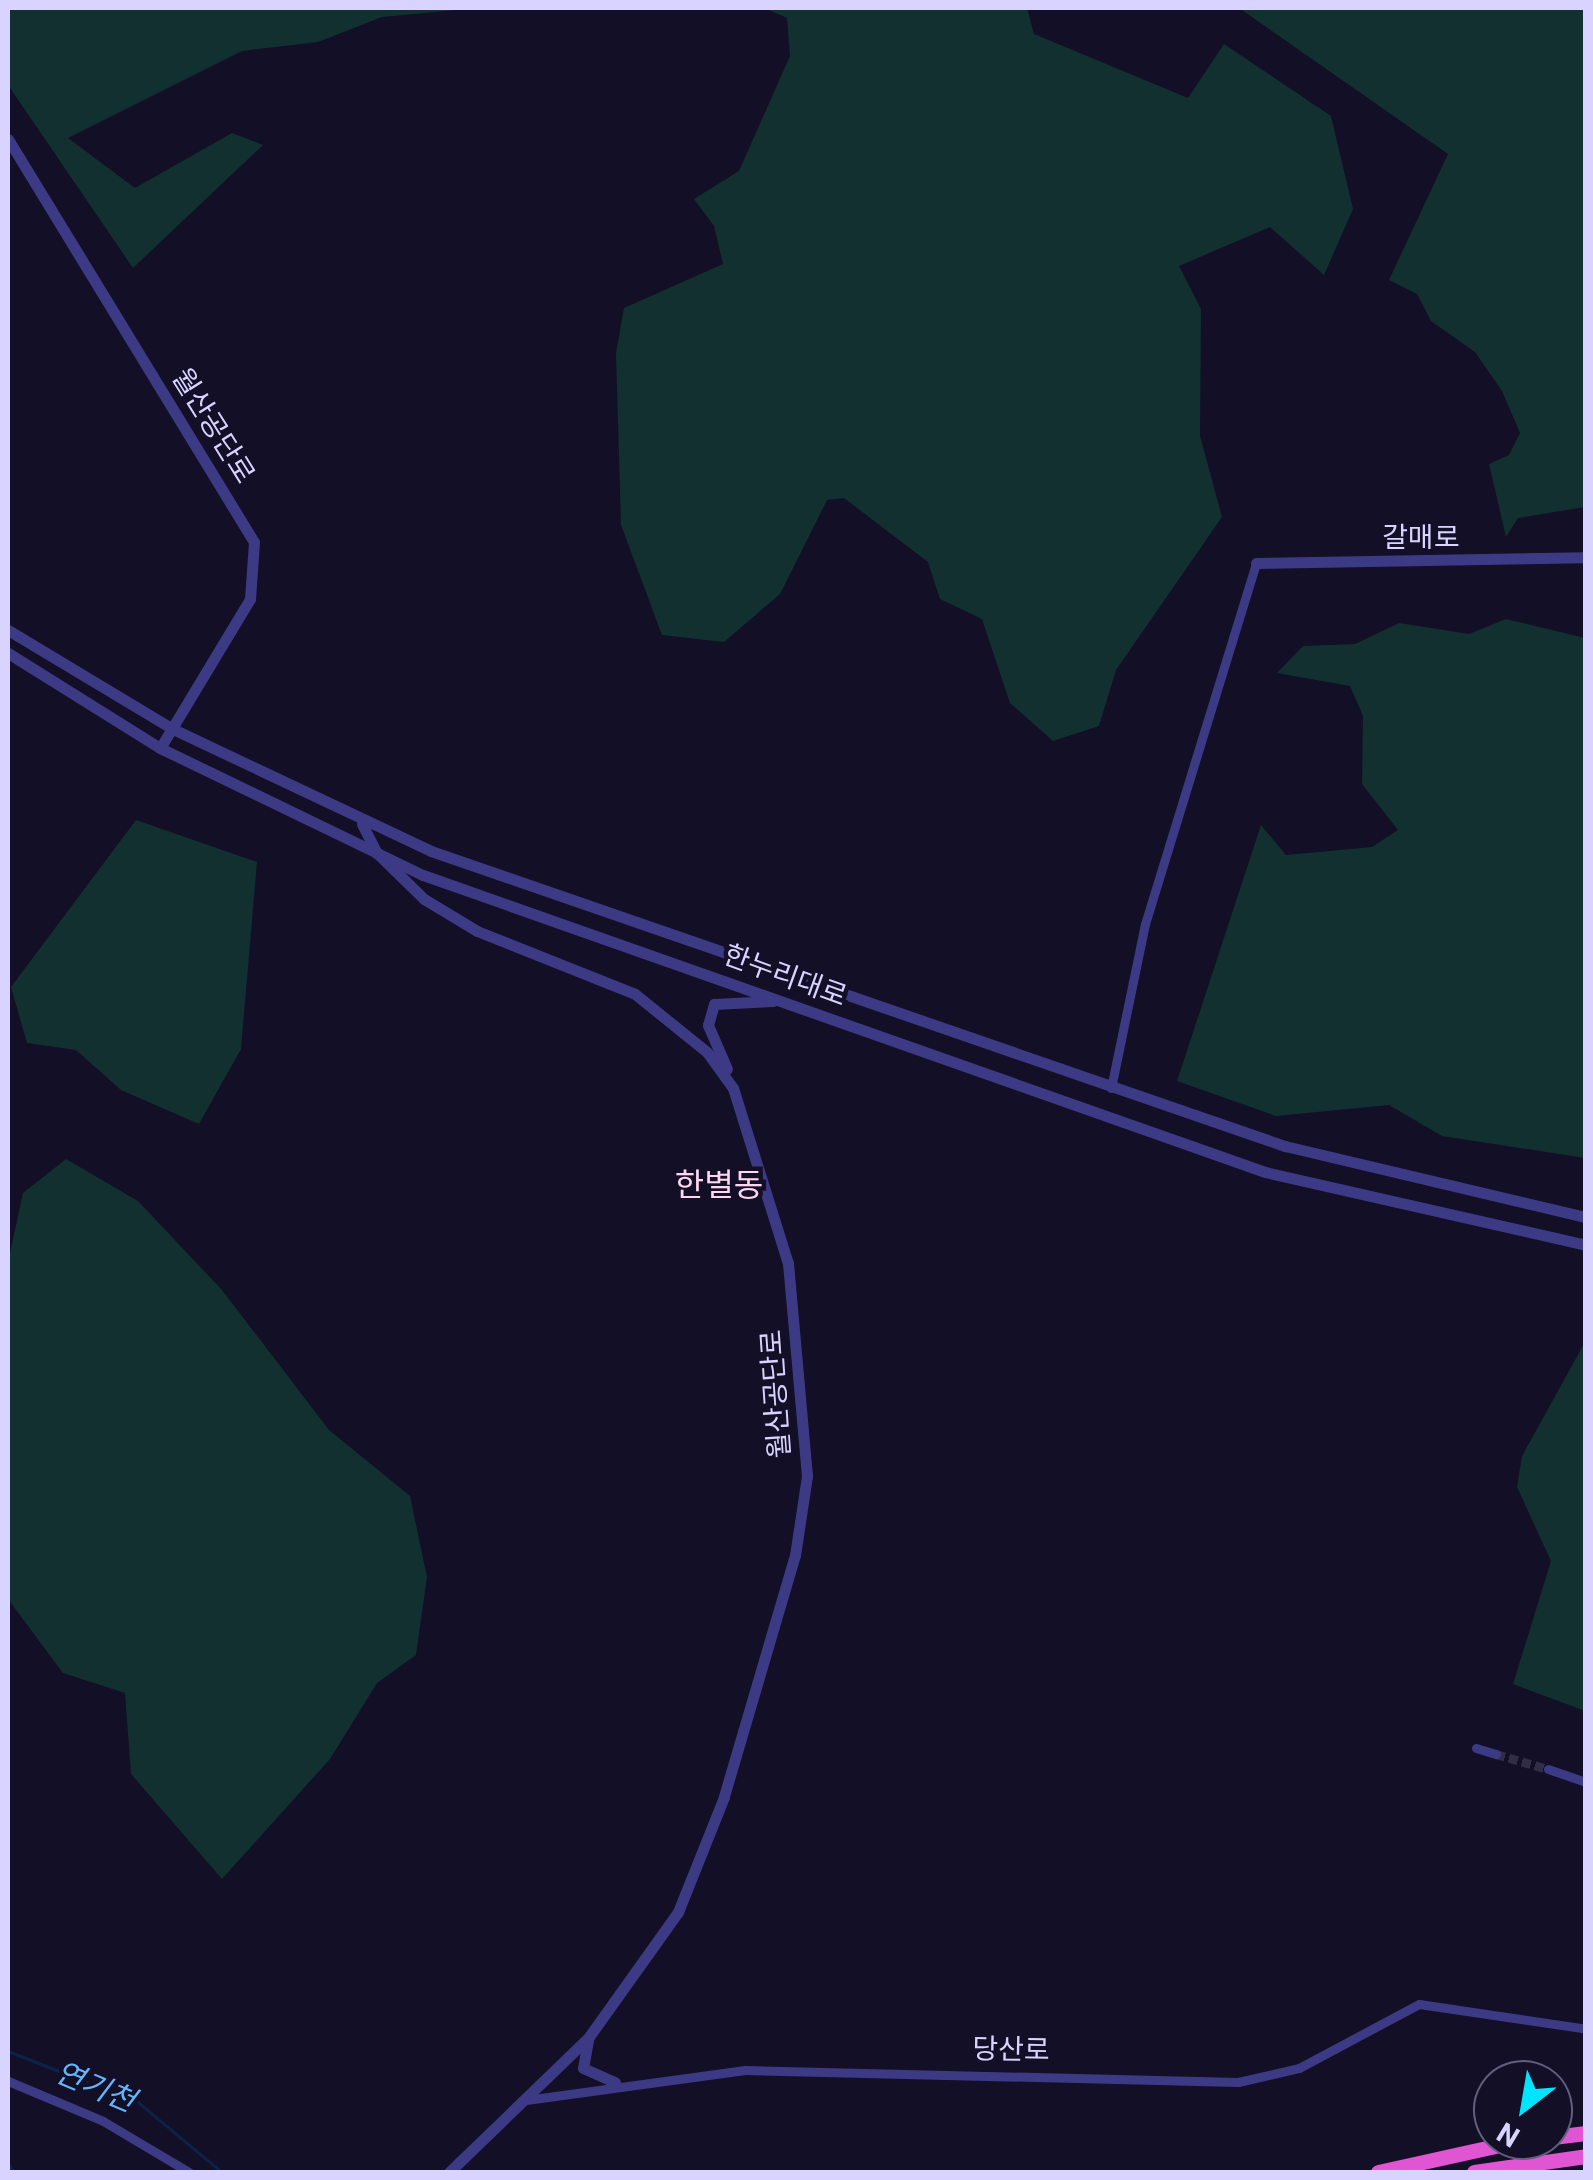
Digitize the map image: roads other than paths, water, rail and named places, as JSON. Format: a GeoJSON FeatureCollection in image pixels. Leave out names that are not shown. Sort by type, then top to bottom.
{"type":"FeatureCollection","features":[{"type":"Feature","properties":{"kind":"highway"},"geometry":{"type":"LineString","coordinates":[[1378,2172],[1473,2151]]}},
{"type":"Feature","properties":{"kind":"highway"},"geometry":{"type":"LineString","coordinates":[[1474,2172],[1586,2156]]}},
{"type":"Feature","properties":{"kind":"street","name":"월산공단로"},"geometry":{"type":"LineString","coordinates":[[8,139],[254,542],[250,599],[160,748]]}},
{"type":"Feature","properties":{"kind":"street","name":"갈매로"},"geometry":{"type":"LineString","coordinates":[[1256,563],[1586,557]]}},
{"type":"Feature","properties":{"kind":"street"},"geometry":{"type":"LineString","coordinates":[[1111,1088],[1145,924],[1256,563]]}},
{"type":"Feature","properties":{"kind":"street","name":"한누리대로"},"geometry":{"type":"LineString","coordinates":[[8,630],[172,728],[362,824],[1111,1088],[1410,1181],[1586,1217]]}},
{"type":"Feature","properties":{"kind":"street","name":"한누리대로"},"geometry":{"type":"LineString","coordinates":[[8,654],[160,748],[377,854],[1265,1172],[1586,1245]]}},
{"type":"Feature","properties":{"kind":"street","name":"월산공단로"},"geometry":{"type":"LineString","coordinates":[[362,824],[377,854],[460,922],[634,994],[708,1052],[733,1088],[788,1263],[804,1496],[704,1859],[653,1952],[588,2037],[526,2100]]}},
{"type":"Feature","properties":{"kind":"street"},"geometry":{"type":"LineString","coordinates":[[733,1088],[708,1026],[714,1004],[781,1000]]}},
{"type":"Feature","properties":{"kind":"street"},"geometry":{"type":"LineString","coordinates":[[1476,1748],[1496,1754]]}},
{"type":"Feature","properties":{"kind":"street"},"geometry":{"type":"LineString","coordinates":[[1548,1770],[1586,1782]]}},
{"type":"Feature","properties":{"kind":"street","name":"당산로"},"geometry":{"type":"LineString","coordinates":[[526,2100],[615,2082],[745,2070],[1238,2082],[1299,2068],[1419,2004],[1582,2028]]}},
{"type":"Feature","properties":{"kind":"street"},"geometry":{"type":"LineString","coordinates":[[588,2037],[583,2068],[615,2082]]}},
{"type":"Feature","properties":{"kind":"street"},"geometry":{"type":"LineString","coordinates":[[8,2081],[104,2120],[182,2171]]}},
{"type":"Feature","properties":{"kind":"street"},"geometry":{"type":"LineString","coordinates":[[448,2172],[526,2100]]}},
{"type":"Feature","properties":{"kind":"waterway","name":"연기천"},"geometry":{"type":"LineString","coordinates":[[8,2051],[138,2102],[222,2172]]}},
{"type":"Feature","properties":{"kind":"waterway"},"geometry":{"type":"LineString","coordinates":[[8,2163],[14,2172]]}},
{"type":"Feature","properties":{"kind":"tunnel"},"geometry":{"type":"LineString","coordinates":[[1496,1754],[1548,1769]]}},
{"type":"Feature","properties":{"kind":"district","name":"한별동"},"geometry":{"type":"Point","coordinates":[719,1185]}}]}
